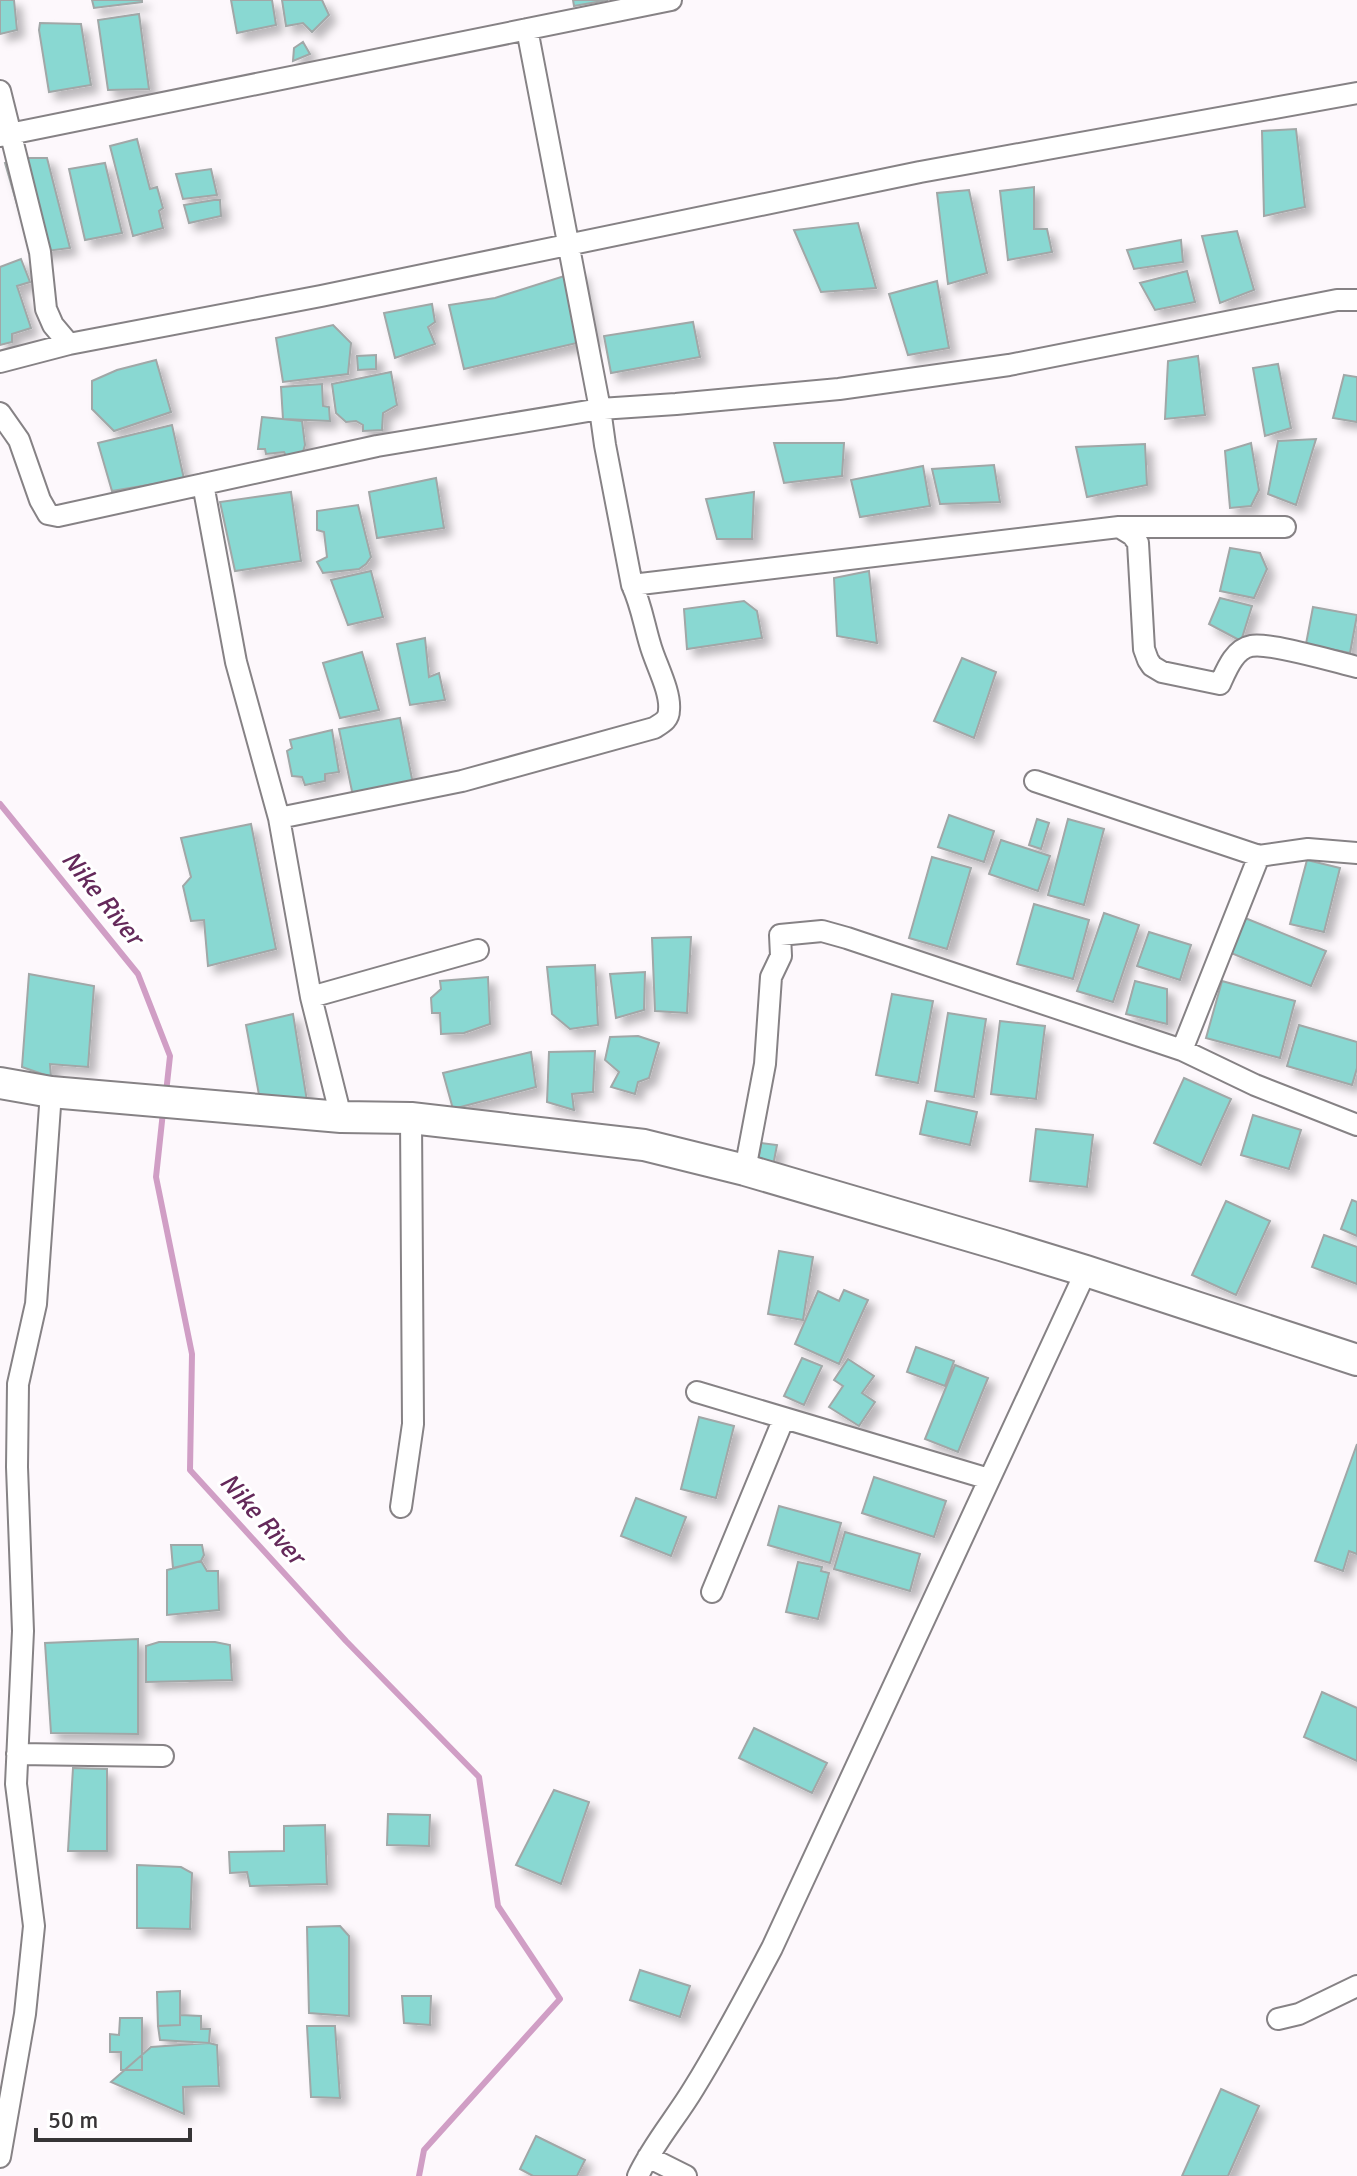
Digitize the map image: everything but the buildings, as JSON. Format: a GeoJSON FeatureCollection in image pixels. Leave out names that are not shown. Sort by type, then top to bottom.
{"type":"FeatureCollection","features":[{"type":"Feature","properties":{"kind":"main road"},"geometry":{"type":"LineString","coordinates":[[0,1083],[51,1092],[341,1117],[411,1118],[644,1145],[745,1170],[1086,1271],[1357,1360]]}},
{"type":"Feature","properties":{"kind":"street"},"geometry":{"type":"LineString","coordinates":[[6,134],[671,0]]}},
{"type":"Feature","properties":{"kind":"street"},"geometry":{"type":"LineString","coordinates":[[279,818],[462,781],[654,728],[664,722],[669,712],[640,603],[632,585],[527,29]]}},
{"type":"Feature","properties":{"kind":"street"},"geometry":{"type":"LineString","coordinates":[[0,91],[6,134],[40,252],[46,309],[53,325],[69,344]]}},
{"type":"Feature","properties":{"kind":"street"},"geometry":{"type":"LineString","coordinates":[[0,362],[69,344],[307,299],[920,172],[1357,93]]}},
{"type":"Feature","properties":{"kind":"street"},"geometry":{"type":"LineString","coordinates":[[0,413],[19,440],[40,500],[48,514],[58,516],[377,446],[600,409],[839,389],[1009,365],[1337,300],[1357,300]]}},
{"type":"Feature","properties":{"kind":"street"},"geometry":{"type":"LineString","coordinates":[[203,484],[236,662],[279,818],[311,997],[341,1117]]}},
{"type":"Feature","properties":{"kind":"street"},"geometry":{"type":"LineString","coordinates":[[632,585],[1119,527],[1285,527]]}},
{"type":"Feature","properties":{"kind":"street"},"geometry":{"type":"LineString","coordinates":[[1119,527],[1138,543],[1144,649],[1152,666],[1162,672],[1220,684],[1230,664],[1250,646],[1266,646],[1357,667]]}},
{"type":"Feature","properties":{"kind":"street"},"geometry":{"type":"LineString","coordinates":[[1035,781],[1259,856],[1308,849],[1357,853]]}},
{"type":"Feature","properties":{"kind":"street"},"geometry":{"type":"LineString","coordinates":[[1182,1050],[1259,856]]}},
{"type":"Feature","properties":{"kind":"street"},"geometry":{"type":"LineString","coordinates":[[745,1170],[765,1064],[771,977],[781,956],[780,935],[822,931],[1182,1050],[1255,1085],[1357,1125]]}},
{"type":"Feature","properties":{"kind":"street"},"geometry":{"type":"LineString","coordinates":[[311,997],[478,950]]}},
{"type":"Feature","properties":{"kind":"street"},"geometry":{"type":"LineString","coordinates":[[0,2157],[25,2014],[34,1926],[16,1784],[17,1754],[9,1712],[23,1631],[17,1467],[9,1380],[36,1304],[51,1092]]}},
{"type":"Feature","properties":{"kind":"street"},"geometry":{"type":"LineString","coordinates":[[401,1507],[413,1424],[411,1118]]}},
{"type":"Feature","properties":{"kind":"street"},"geometry":{"type":"LineString","coordinates":[[638,2176],[734,2021],[772,1948],[1086,1271]]}},
{"type":"Feature","properties":{"kind":"street"},"geometry":{"type":"LineString","coordinates":[[697,1392],[989,1479]]}},
{"type":"Feature","properties":{"kind":"street"},"geometry":{"type":"LineString","coordinates":[[712,1592],[784,1418]]}},
{"type":"Feature","properties":{"kind":"street"},"geometry":{"type":"LineString","coordinates":[[17,1754],[163,1756]]}},
{"type":"Feature","properties":{"kind":"street"},"geometry":{"type":"LineString","coordinates":[[1278,2019],[1299,2014],[1357,1986]]}},
{"type":"Feature","properties":{"kind":"street"},"geometry":{"type":"LineString","coordinates":[[648,2157],[686,2176]]}},
{"type":"Feature","properties":{"kind":"waterway","name":"Nike River"},"geometry":{"type":"LineString","coordinates":[[0,804],[138,974],[170,1056],[166,1093]]}},
{"type":"Feature","properties":{"kind":"waterway","name":"Nike River"},"geometry":{"type":"LineString","coordinates":[[163,1112],[156,1177],[192,1354],[190,1470],[346,1641],[479,1777],[498,1906],[560,1999],[424,2150],[419,2176]]}}]}
